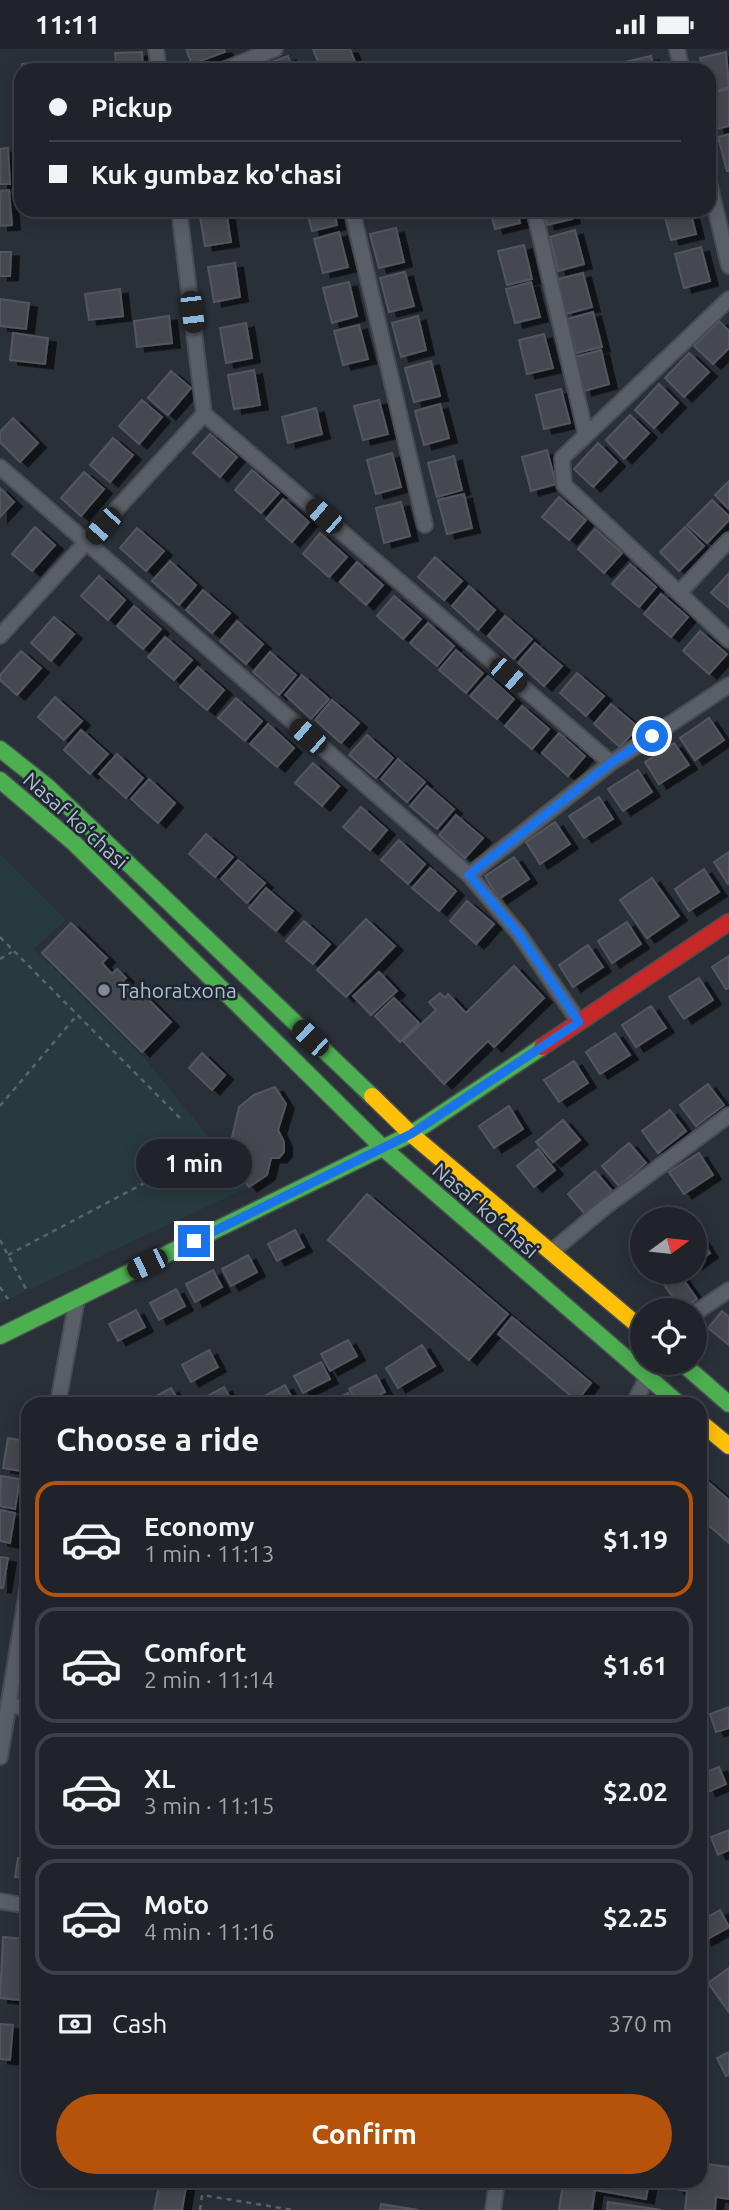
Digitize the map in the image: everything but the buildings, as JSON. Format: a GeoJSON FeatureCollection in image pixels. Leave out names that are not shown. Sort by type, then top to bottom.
{"type":"FeatureCollection","features":[{"type":"Feature","properties":{"kind":"main road","name":"Nasaf ko‘chasi"},"geometry":{"type":"LineString","coordinates":[[0,749],[48,787],[411,1134],[630,1319]]}},
{"type":"Feature","properties":{"kind":"main road","name":"Nasaf ko‘chasi"},"geometry":{"type":"LineString","coordinates":[[0,780],[75,844],[383,1148],[671,1397]]}},
{"type":"Feature","properties":{"kind":"main road"},"geometry":{"type":"LineString","coordinates":[[0,1336],[411,1134],[729,922]]}},
{"type":"Feature","properties":{"kind":"main road"},"geometry":{"type":"LineString","coordinates":[[696,1375],[729,1404]]}},
{"type":"Feature","properties":{"kind":"main road"},"geometry":{"type":"LineString","coordinates":[[707,1428],[729,1446]]}},
{"type":"Feature","properties":{"kind":"street"},"geometry":{"type":"LineString","coordinates":[[240,63],[275,49]]}},
{"type":"Feature","properties":{"kind":"street"},"geometry":{"type":"LineString","coordinates":[[716,211],[729,266]]}},
{"type":"Feature","properties":{"kind":"street"},"geometry":{"type":"LineString","coordinates":[[180,217],[204,414],[611,763]]}},
{"type":"Feature","properties":{"kind":"street"},"geometry":{"type":"LineString","coordinates":[[354,217],[425,525]]}},
{"type":"Feature","properties":{"kind":"street"},"geometry":{"type":"LineString","coordinates":[[536,217],[586,435]]}},
{"type":"Feature","properties":{"kind":"street"},"geometry":{"type":"LineString","coordinates":[[729,299],[562,458],[564,485],[729,640]]}},
{"type":"Feature","properties":{"kind":"street"},"geometry":{"type":"LineString","coordinates":[[0,636],[204,414]]}},
{"type":"Feature","properties":{"kind":"street"},"geometry":{"type":"LineString","coordinates":[[0,467],[86,545],[469,875],[519,934],[579,1022]]}},
{"type":"Feature","properties":{"kind":"street"},"geometry":{"type":"LineString","coordinates":[[679,593],[729,540]]}},
{"type":"Feature","properties":{"kind":"street"},"geometry":{"type":"LineString","coordinates":[[469,875],[611,763],[729,685]]}},
{"type":"Feature","properties":{"kind":"street"},"geometry":{"type":"LineString","coordinates":[[551,1252],[605,1206],[729,1115]]}},
{"type":"Feature","properties":{"kind":"street"},"geometry":{"type":"LineString","coordinates":[[707,1305],[729,1290]]}},
{"type":"Feature","properties":{"kind":"street"},"geometry":{"type":"LineString","coordinates":[[59,1397],[76,1299]]}},
{"type":"Feature","properties":{"kind":"street"},"geometry":{"type":"LineString","coordinates":[[637,1397],[647,1378]]}},
{"type":"Feature","properties":{"kind":"street"},"geometry":{"type":"LineString","coordinates":[[0,1757],[21,1627]]}},
{"type":"Feature","properties":{"kind":"street"},"geometry":{"type":"LineString","coordinates":[[8,1705],[21,1707]]}},
{"type":"Feature","properties":{"kind":"street"},"geometry":{"type":"LineString","coordinates":[[0,1901],[21,1905]]}},
{"type":"Feature","properties":{"kind":"street"},"geometry":{"type":"LineString","coordinates":[[493,2210],[496,2188]]}},
{"type":"Feature","properties":{"kind":"path"},"geometry":{"type":"LineString","coordinates":[[0,937],[181,1119]]}},
{"type":"Feature","properties":{"kind":"path"},"geometry":{"type":"LineString","coordinates":[[0,959],[13,951]]}},
{"type":"Feature","properties":{"kind":"path"},"geometry":{"type":"LineString","coordinates":[[0,1106],[77,1015]]}},
{"type":"Feature","properties":{"kind":"path"},"geometry":{"type":"LineString","coordinates":[[8,1255],[211,1148]]}},
{"type":"Feature","properties":{"kind":"path"},"geometry":{"type":"LineString","coordinates":[[0,1240],[27,1291]]}},
{"type":"Feature","properties":{"kind":"path"},"geometry":{"type":"LineString","coordinates":[[0,1287],[8,1299]]}},
{"type":"Feature","properties":{"kind":"path"},"geometry":{"type":"LineString","coordinates":[[200,2210],[202,2195],[293,2210]]}},
{"type":"Feature","properties":{"kind":"green space"},"geometry":{"type":"Polygon","coordinates":[[[0,854],[66,920],[34,949],[146,1060],[249,1187],[0,1303],[0,854]]]}},
{"type":"Feature","properties":{"kind":"traffic: fast"},"geometry":{"type":"LineString","coordinates":[[0,749],[48,787],[372,1096]]}},
{"type":"Feature","properties":{"kind":"traffic: fast"},"geometry":{"type":"LineString","coordinates":[[0,780],[75,844],[383,1148],[671,1397]]}},
{"type":"Feature","properties":{"kind":"traffic: fast"},"geometry":{"type":"LineString","coordinates":[[0,1336],[411,1134],[542,1047]]}},
{"type":"Feature","properties":{"kind":"traffic: fast"},"geometry":{"type":"LineString","coordinates":[[696,1375],[729,1404]]}},
{"type":"Feature","properties":{"kind":"traffic: slow"},"geometry":{"type":"LineString","coordinates":[[372,1096],[411,1134],[630,1319]]}},
{"type":"Feature","properties":{"kind":"traffic: slow"},"geometry":{"type":"LineString","coordinates":[[707,1428],[729,1446]]}},
{"type":"Feature","properties":{"kind":"traffic: jam"},"geometry":{"type":"LineString","coordinates":[[542,1047],[729,922]]}},
{"type":"Feature","properties":{"kind":"place","name":"Tahoratxona"},"geometry":{"type":"Point","coordinates":[104,990]}},
{"type":"Feature","properties":{"kind":"route"},"geometry":{"type":"LineString","coordinates":[[194,1241],[411,1134],[579,1022],[519,934],[469,875],[611,763],[652,736]]}}]}
